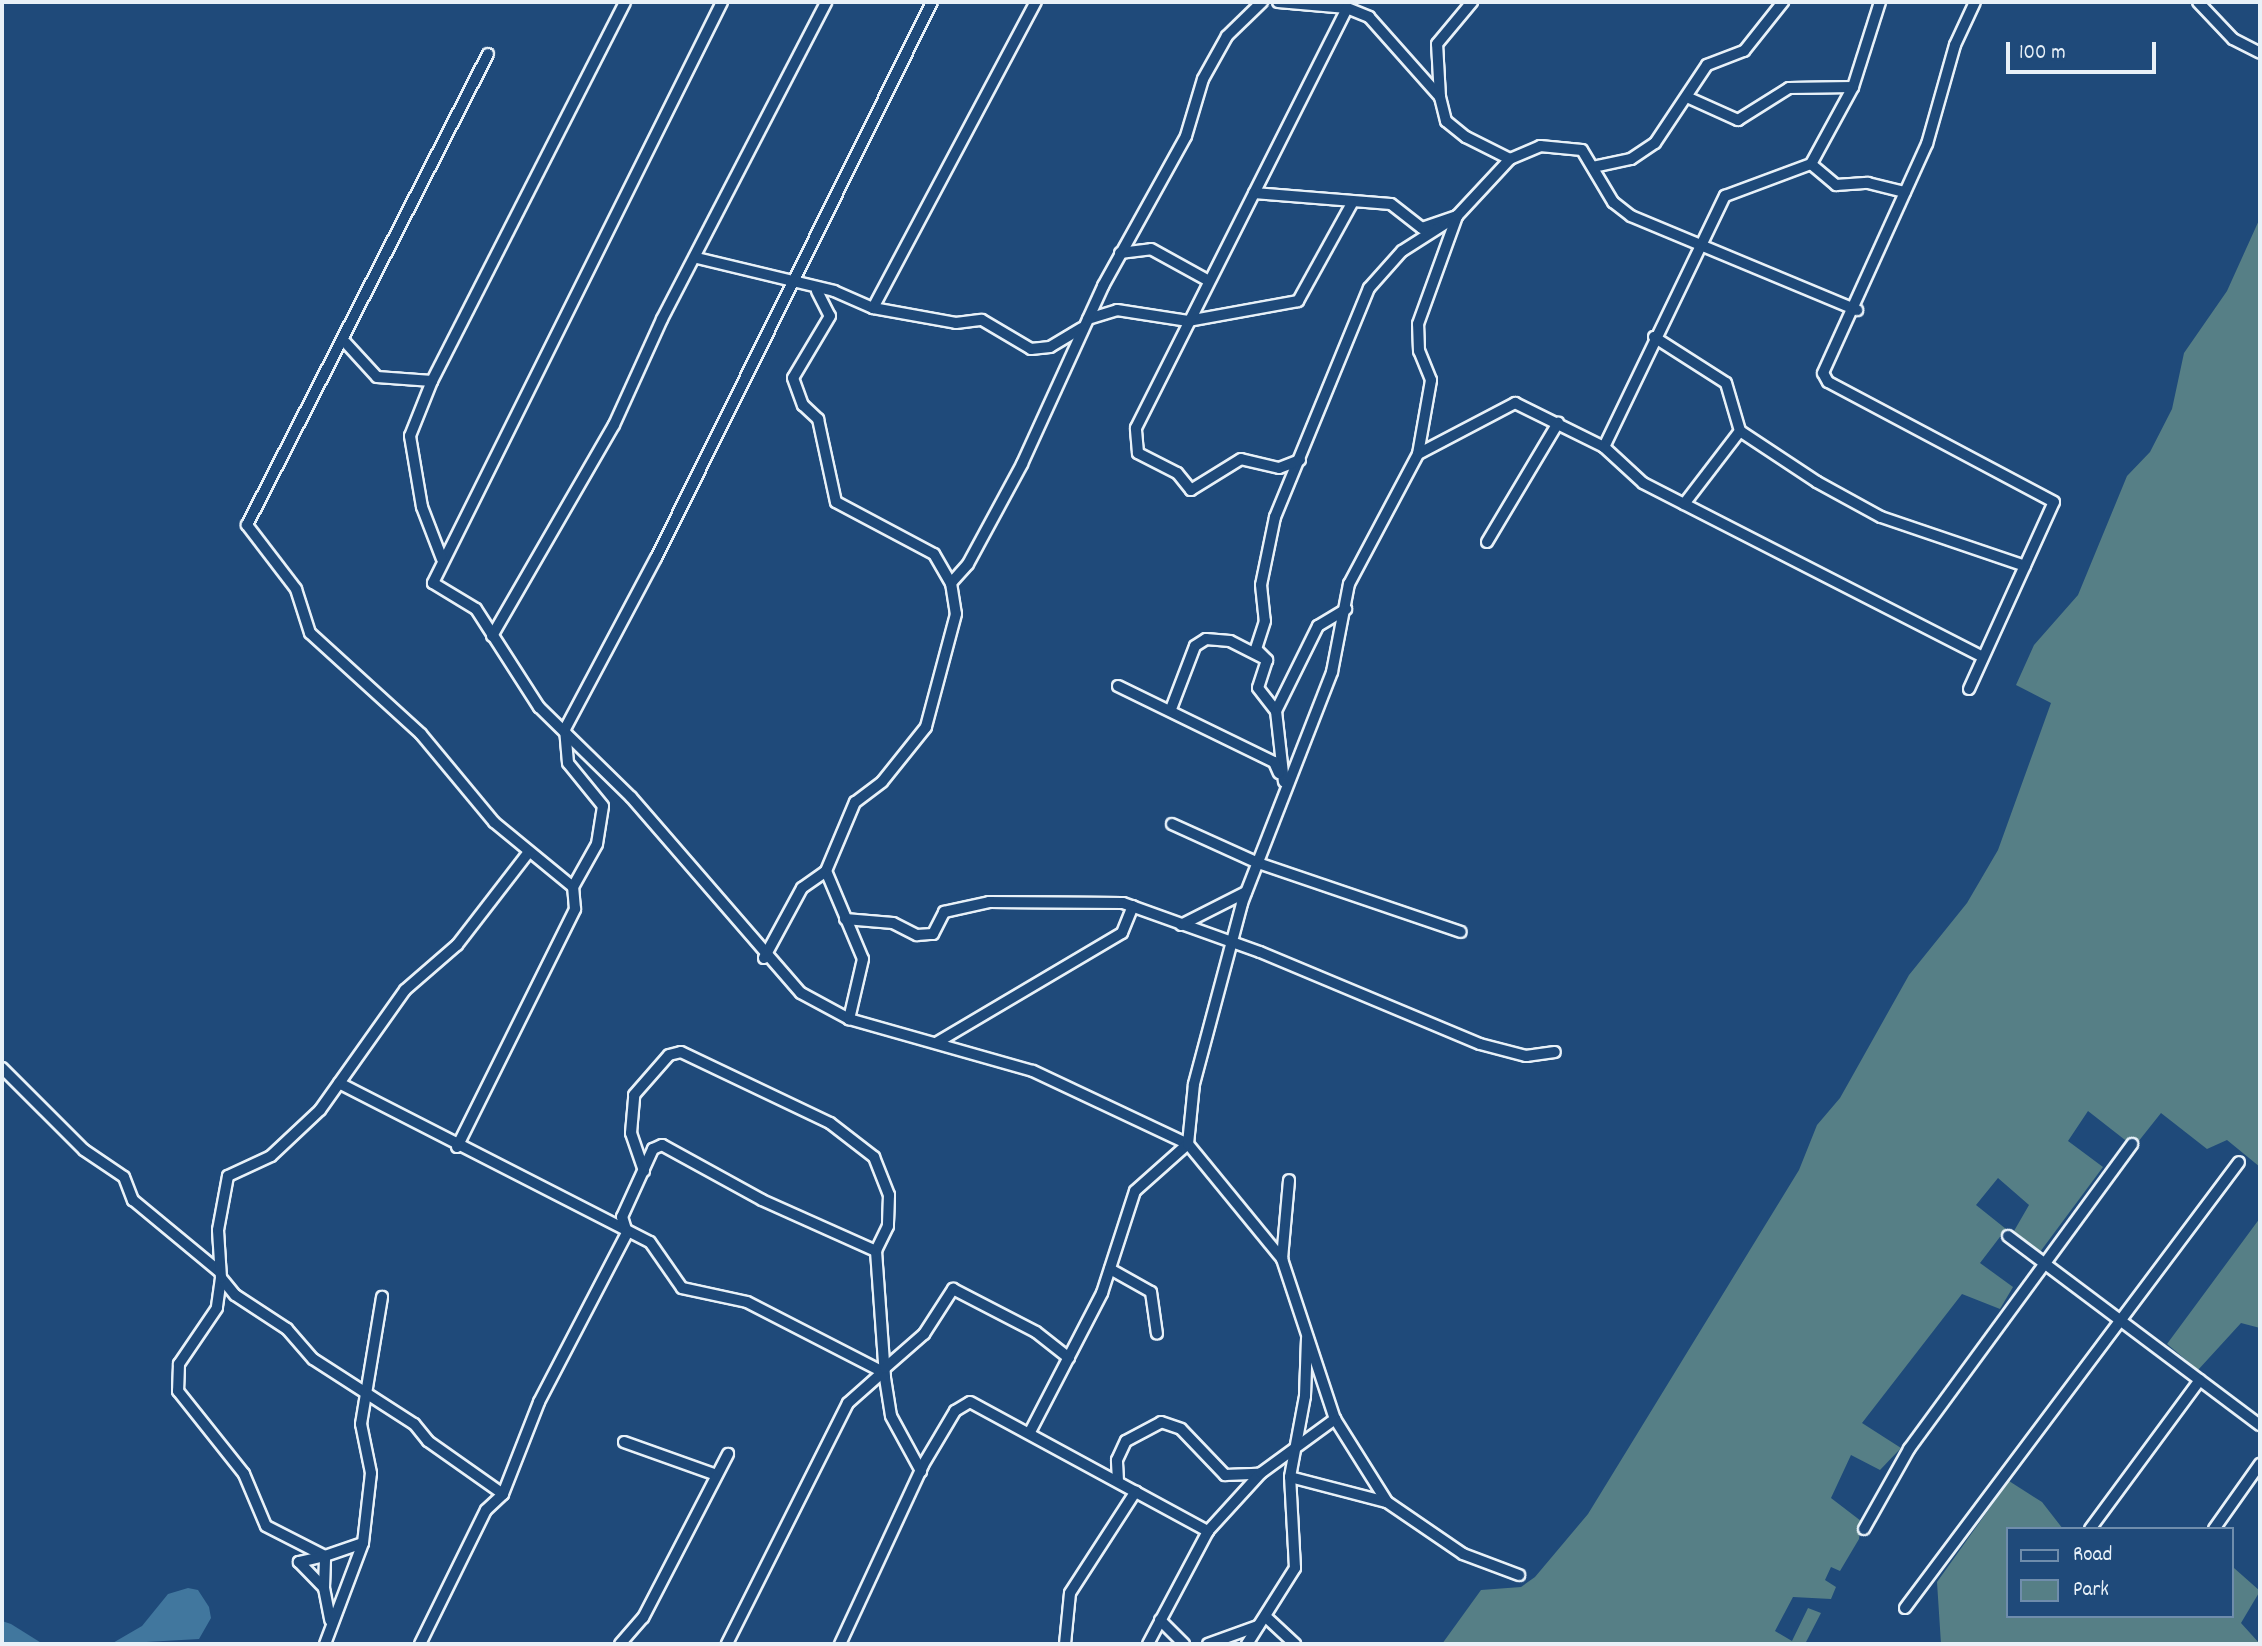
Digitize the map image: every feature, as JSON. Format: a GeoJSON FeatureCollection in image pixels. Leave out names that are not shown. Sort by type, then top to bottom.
{"type":"FeatureCollection","features":[{"type":"Feature","properties":{"kind":"street"},"geometry":{"type":"LineString","coordinates":[[442,559],[410,446],[432,381],[625,2]]}},
{"type":"Feature","properties":{"kind":"street"},"geometry":{"type":"LineString","coordinates":[[722,2],[442,559],[433,583],[469,602],[516,678],[703,877],[764,958],[801,993],[849,1019],[1058,1080],[1188,1144],[1282,1259],[1335,1419],[1387,1502]]}},
{"type":"Feature","properties":{"kind":"street"},"geometry":{"type":"LineString","coordinates":[[492,636],[555,534],[826,2]]}},
{"type":"Feature","properties":{"kind":"street"},"geometry":{"type":"LineString","coordinates":[[457,1147],[575,909],[573,887],[597,844],[603,806],[568,763],[565,729],[656,558],[790,283],[932,2]]}},
{"type":"Feature","properties":{"kind":"street"},"geometry":{"type":"LineString","coordinates":[[873,309],[1036,2]]}},
{"type":"Feature","properties":{"kind":"street"},"geometry":{"type":"LineString","coordinates":[[951,583],[968,565],[1023,464],[1085,323],[1120,253],[1186,136],[1203,79],[1227,36],[1262,2]]}},
{"type":"Feature","properties":{"kind":"street"},"geometry":{"type":"LineString","coordinates":[[1278,2],[1347,8],[1369,17],[1440,97]]}},
{"type":"Feature","properties":{"kind":"street"},"geometry":{"type":"LineString","coordinates":[[1472,2],[1437,44],[1440,97],[1452,130],[1510,159]]}},
{"type":"Feature","properties":{"kind":"street"},"geometry":{"type":"LineString","coordinates":[[1593,167],[1631,159],[1655,143],[1689,98],[1707,65],[1744,51],[1783,2]]}},
{"type":"Feature","properties":{"kind":"street"},"geometry":{"type":"LineString","coordinates":[[1604,447],[1654,337],[1725,196],[1811,164],[1853,88],[1880,2]]}},
{"type":"Feature","properties":{"kind":"street"},"geometry":{"type":"LineString","coordinates":[[1969,689],[1981,656],[2053,508],[2050,498],[1824,378],[1857,310],[1905,192],[1975,2]]}},
{"type":"Feature","properties":{"kind":"street"},"geometry":{"type":"LineString","coordinates":[[2198,2],[2233,39],[2260,53]]}},
{"type":"Feature","properties":{"kind":"street"},"geometry":{"type":"LineString","coordinates":[[1300,460],[1279,468],[1241,459],[1195,490],[1177,473],[1138,453],[1141,410],[1347,8]]}},
{"type":"Feature","properties":{"kind":"street"},"geometry":{"type":"LineString","coordinates":[[488,54],[345,342],[261,492],[248,530],[296,589],[310,633],[372,684],[528,853],[573,887]]}},
{"type":"Feature","properties":{"kind":"street"},"geometry":{"type":"LineString","coordinates":[[1689,98],[1738,120],[1789,88],[1853,88]]}},
{"type":"Feature","properties":{"kind":"street"},"geometry":{"type":"LineString","coordinates":[[1267,660],[1256,649],[1265,621],[1261,585],[1275,517],[1369,288],[1402,251],[1457,216],[1510,159],[1562,144],[1582,150],[1614,202],[1631,216],[1857,310]]}},
{"type":"Feature","properties":{"kind":"street"},"geometry":{"type":"LineString","coordinates":[[1811,164],[1836,185],[1868,183],[1905,192]]}},
{"type":"Feature","properties":{"kind":"street"},"geometry":{"type":"LineString","coordinates":[[1254,194],[1391,204],[1422,229],[1457,216]]}},
{"type":"Feature","properties":{"kind":"street"},"geometry":{"type":"LineString","coordinates":[[697,258],[873,309],[956,323],[982,320],[1011,331],[1031,349],[1051,347],[1085,323],[1117,310],[1188,321],[1305,297],[1352,203]]}},
{"type":"Feature","properties":{"kind":"street"},"geometry":{"type":"LineString","coordinates":[[1030,1432],[1069,1358],[1110,1269],[1135,1191],[1188,1144],[1194,1084],[1246,892],[1274,832],[1284,785],[1332,672],[1349,584],[1418,454],[1431,380],[1419,351],[1418,324],[1457,216]]}},
{"type":"Feature","properties":{"kind":"street"},"geometry":{"type":"LineString","coordinates":[[1120,253],[1151,249],[1209,281]]}},
{"type":"Feature","properties":{"kind":"street"},"geometry":{"type":"LineString","coordinates":[[764,958],[802,888],[826,871],[855,802],[882,782],[926,727],[956,614],[951,583],[934,554],[836,502],[818,419],[803,405],[793,378],[830,316],[817,291]]}},
{"type":"Feature","properties":{"kind":"street"},"geometry":{"type":"LineString","coordinates":[[1654,337],[1727,383],[1740,431],[1881,517],[2025,566]]}},
{"type":"Feature","properties":{"kind":"street"},"geometry":{"type":"LineString","coordinates":[[345,342],[377,377],[432,381]]}},
{"type":"Feature","properties":{"kind":"street"},"geometry":{"type":"LineString","coordinates":[[1418,454],[1510,402],[1604,447],[1627,473],[1684,505],[1981,656]]}},
{"type":"Feature","properties":{"kind":"street"},"geometry":{"type":"LineString","coordinates":[[1487,541],[1558,424]]}},
{"type":"Feature","properties":{"kind":"street"},"geometry":{"type":"LineString","coordinates":[[1684,505],[1740,431]]}},
{"type":"Feature","properties":{"kind":"street"},"geometry":{"type":"LineString","coordinates":[[1276,711],[1318,625],[1346,609]]}},
{"type":"Feature","properties":{"kind":"street"},"geometry":{"type":"LineString","coordinates":[[1171,709],[1195,646],[1206,639],[1230,641],[1267,660]]}},
{"type":"Feature","properties":{"kind":"street"},"geometry":{"type":"LineString","coordinates":[[1267,660],[1258,688],[1276,711],[1284,785]]}},
{"type":"Feature","properties":{"kind":"street"},"geometry":{"type":"LineString","coordinates":[[1118,687],[1171,709],[1273,762],[1284,785]]}},
{"type":"Feature","properties":{"kind":"street"},"geometry":{"type":"LineString","coordinates":[[1172,824],[1258,863],[1461,932]]}},
{"type":"Feature","properties":{"kind":"street"},"geometry":{"type":"LineString","coordinates":[[325,1556],[260,1520],[244,1474],[178,1391],[179,1364],[217,1308],[221,1275],[218,1230],[228,1177],[271,1156],[320,1110],[405,990],[457,946],[528,853]]}},
{"type":"Feature","properties":{"kind":"street"},"geometry":{"type":"LineString","coordinates":[[826,871],[864,971],[849,1019]]}},
{"type":"Feature","properties":{"kind":"street"},"geometry":{"type":"LineString","coordinates":[[1181,925],[1246,892]]}},
{"type":"Feature","properties":{"kind":"street"},"geometry":{"type":"LineString","coordinates":[[845,919],[893,923],[917,935],[933,934],[944,912],[989,902],[1133,906],[1232,941],[1480,1044],[1526,1056],[1555,1052]]}},
{"type":"Feature","properties":{"kind":"street"},"geometry":{"type":"LineString","coordinates":[[936,1043],[1122,933],[1133,906]]}},
{"type":"Feature","properties":{"kind":"street"},"geometry":{"type":"LineString","coordinates":[[644,1171],[631,1133],[634,1095],[669,1055],[687,1053],[830,1123],[874,1157],[889,1195],[888,1226],[876,1251],[891,1416],[921,1471]]}},
{"type":"Feature","properties":{"kind":"street"},"geometry":{"type":"LineString","coordinates":[[2,1068],[84,1150],[124,1177],[133,1200],[221,1275],[246,1305],[296,1336],[313,1359],[503,1494]]}},
{"type":"Feature","properties":{"kind":"street"},"geometry":{"type":"LineString","coordinates":[[339,1083],[457,1147],[650,1242],[682,1287],[747,1302],[883,1372],[848,1403],[727,1644]]}},
{"type":"Feature","properties":{"kind":"street"},"geometry":{"type":"LineString","coordinates":[[1864,1529],[1909,1449],[2043,1262],[2132,1144]]}},
{"type":"Feature","properties":{"kind":"street"},"geometry":{"type":"LineString","coordinates":[[420,1644],[486,1510],[503,1494],[535,1410],[627,1233],[622,1217],[644,1171],[662,1145],[762,1200],[876,1251]]}},
{"type":"Feature","properties":{"kind":"street"},"geometry":{"type":"LineString","coordinates":[[1905,1608],[2239,1162]]}},
{"type":"Feature","properties":{"kind":"street"},"geometry":{"type":"LineString","coordinates":[[1282,1259],[1289,1180]]}},
{"type":"Feature","properties":{"kind":"street"},"geometry":{"type":"LineString","coordinates":[[2008,1236],[2260,1425]]}},
{"type":"Feature","properties":{"kind":"street"},"geometry":{"type":"LineString","coordinates":[[1110,1269],[1151,1292],[1157,1334]]}},
{"type":"Feature","properties":{"kind":"street"},"geometry":{"type":"LineString","coordinates":[[885,1368],[924,1334],[953,1289],[1036,1332],[1069,1358]]}},
{"type":"Feature","properties":{"kind":"street"},"geometry":{"type":"LineString","coordinates":[[325,1644],[330,1620],[363,1543],[372,1473],[360,1424],[368,1396],[382,1297]]}},
{"type":"Feature","properties":{"kind":"street"},"geometry":{"type":"LineString","coordinates":[[1247,1644],[1295,1568],[1290,1477],[1292,1450],[1305,1396],[1308,1332]]}},
{"type":"Feature","properties":{"kind":"street"},"geometry":{"type":"LineString","coordinates":[[2091,1527],[2200,1380]]}},
{"type":"Feature","properties":{"kind":"street"},"geometry":{"type":"LineString","coordinates":[[840,1644],[921,1471],[955,1410],[970,1402],[1030,1432],[1208,1531]]}},
{"type":"Feature","properties":{"kind":"street"},"geometry":{"type":"LineString","coordinates":[[1148,1644],[1208,1531],[1261,1473],[1335,1419]]}},
{"type":"Feature","properties":{"kind":"street"},"geometry":{"type":"LineString","coordinates":[[1118,1481],[1117,1460],[1126,1441],[1161,1422],[1181,1429],[1225,1475],[1261,1473]]}},
{"type":"Feature","properties":{"kind":"street"},"geometry":{"type":"LineString","coordinates":[[624,1442],[715,1474]]}},
{"type":"Feature","properties":{"kind":"street"},"geometry":{"type":"LineString","coordinates":[[620,1644],[643,1618],[715,1474],[728,1454]]}},
{"type":"Feature","properties":{"kind":"street"},"geometry":{"type":"LineString","coordinates":[[2215,1527],[2260,1464]]}},
{"type":"Feature","properties":{"kind":"street"},"geometry":{"type":"LineString","coordinates":[[1290,1477],[1387,1502],[1463,1554],[1519,1575]]}},
{"type":"Feature","properties":{"kind":"street"},"geometry":{"type":"LineString","coordinates":[[1065,1644],[1070,1593],[1136,1491]]}},
{"type":"Feature","properties":{"kind":"street"},"geometry":{"type":"LineString","coordinates":[[324,1588],[299,1562],[363,1543]]}},
{"type":"Feature","properties":{"kind":"street"},"geometry":{"type":"LineString","coordinates":[[325,1556],[324,1588],[330,1620]]}},
{"type":"Feature","properties":{"kind":"street"},"geometry":{"type":"LineString","coordinates":[[1160,1620],[1184,1644]]}},
{"type":"Feature","properties":{"kind":"street"},"geometry":{"type":"LineString","coordinates":[[1208,1644],[1262,1622]]}},
{"type":"Feature","properties":{"kind":"street"},"geometry":{"type":"LineString","coordinates":[[1262,1622],[1295,1644]]}},
{"type":"Feature","properties":{"kind":"green space"},"geometry":{"type":"Polygon","coordinates":[[[2260,218],[2260,1167],[2227,1140],[2207,1149],[2161,1113],[2134,1147],[2088,1111],[2068,1141],[2103,1167],[2040,1252],[2014,1231],[2029,1205],[1998,1178],[1976,1205],[2006,1229],[1980,1263],[2013,1287],[2000,1309],[1962,1294],[1862,1423],[1901,1448],[1880,1470],[1851,1455],[1831,1498],[1861,1521],[1859,1539],[1840,1571],[1831,1567],[1825,1580],[1836,1587],[1831,1599],[1793,1597],[1775,1631],[1792,1641],[1808,1608],[1821,1613],[1805,1644],[1442,1644],[1481,1590],[1521,1587],[1535,1577],[1588,1514],[1799,1170],[1817,1125],[1840,1098],[1909,975],[1967,903],[1998,850],[2051,703],[2016,685],[2034,645],[2078,595],[2127,476],[2150,452],[2172,409],[2184,353],[2227,291],[2260,218]]]}},
{"type":"Feature","properties":{"kind":"green space"},"geometry":{"type":"Polygon","coordinates":[[[2260,1218],[2260,1328],[2241,1323],[2198,1370],[2167,1344],[2260,1218]]]}},
{"type":"Feature","properties":{"kind":"green space"},"geometry":{"type":"Polygon","coordinates":[[[2009,1481],[2042,1502],[2061,1527],[2007,1527],[2007,1618],[2234,1618],[2234,1568],[2260,1591],[2241,1623],[2260,1644],[1941,1644],[1937,1582],[2009,1481]]]}},
{"type":"Feature","properties":{"kind":"water"},"geometry":{"type":"Polygon","coordinates":[[[188,1588],[198,1590],[209,1607],[211,1618],[199,1639],[111,1644],[142,1626],[168,1594],[188,1588]]]}},
{"type":"Feature","properties":{"kind":"water"},"geometry":{"type":"Polygon","coordinates":[[[2,1621],[11,1624],[43,1644],[2,1644],[2,1621]]]}}]}
